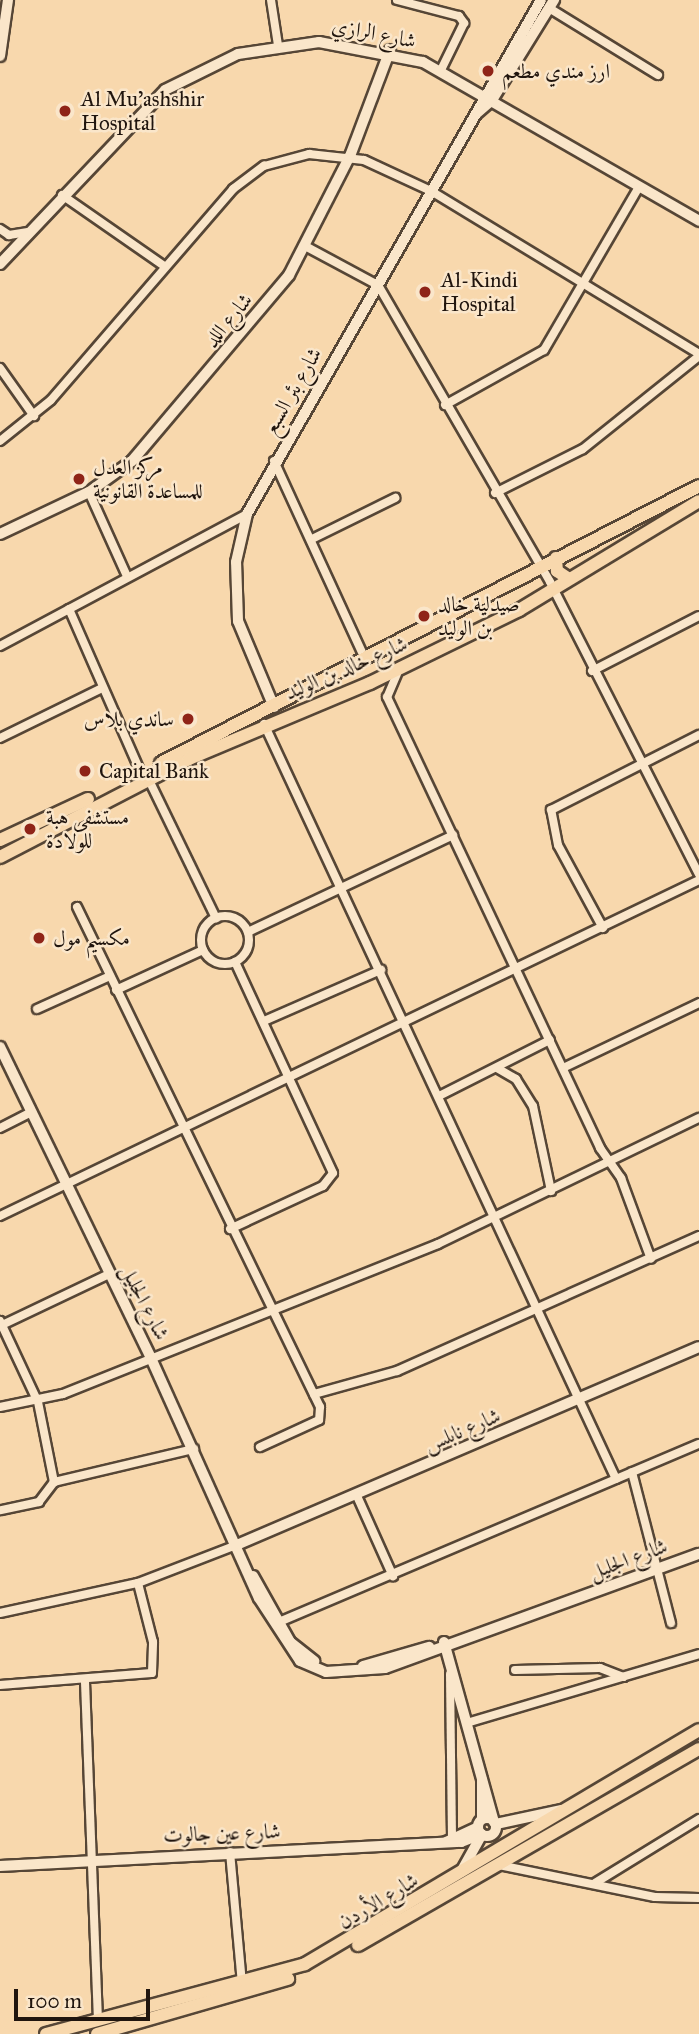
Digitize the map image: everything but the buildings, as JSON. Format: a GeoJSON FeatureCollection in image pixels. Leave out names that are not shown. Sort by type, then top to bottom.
{"type":"FeatureCollection","features":[{"type":"Feature","properties":{"kind":"main road"},"geometry":{"type":"LineString","coordinates":[[0,56],[8,0]]}},
{"type":"Feature","properties":{"kind":"main road","name":"شارع خالد بن الوليد"},"geometry":{"type":"LineString","coordinates":[[0,857],[364,657],[699,486]]}},
{"type":"Feature","properties":{"kind":"main road","name":"شارع خالد بن الوليد"},"geometry":{"type":"LineString","coordinates":[[0,840],[264,724],[370,683],[553,591],[699,501]]}},
{"type":"Feature","properties":{"kind":"main road"},"geometry":{"type":"LineString","coordinates":[[556,558],[557,571],[569,579]]}},
{"type":"Feature","properties":{"kind":"main road"},"geometry":{"type":"LineString","coordinates":[[364,657],[361,673],[370,683]]}},
{"type":"Feature","properties":{"kind":"main road","name":"شارع الأردن"},"geometry":{"type":"LineString","coordinates":[[46,2034],[243,1985],[320,1957],[699,1730]]}},
{"type":"Feature","properties":{"kind":"main road","name":"شارع الأردن"},"geometry":{"type":"LineString","coordinates":[[97,2034],[296,1976],[499,1865],[699,1749]]}},
{"type":"Feature","properties":{"kind":"street"},"geometry":{"type":"LineString","coordinates":[[271,0],[278,45]]}},
{"type":"Feature","properties":{"kind":"street"},"geometry":{"type":"LineString","coordinates":[[397,0],[459,16],[464,23],[440,71]]}},
{"type":"Feature","properties":{"kind":"street"},"geometry":{"type":"LineString","coordinates":[[548,3],[658,75]]}},
{"type":"Feature","properties":{"kind":"street","name":"شارع بئر السبع"},"geometry":{"type":"LineString","coordinates":[[274,707],[238,621],[236,562],[247,514],[274,461],[475,114],[548,3]]}},
{"type":"Feature","properties":{"kind":"street","name":"شارع الرازي"},"geometry":{"type":"LineString","coordinates":[[0,264],[62,195],[165,90],[223,59],[278,45],[337,42],[390,50],[440,71],[487,97],[699,221]]}},
{"type":"Feature","properties":{"kind":"street","name":"شارع اللد"},"geometry":{"type":"LineString","coordinates":[[0,534],[89,492],[160,432],[307,247],[350,156],[390,50]]}},
{"type":"Feature","properties":{"kind":"street"},"geometry":{"type":"LineString","coordinates":[[0,441],[34,416],[233,189],[264,166],[309,154],[350,156],[431,191],[699,355],[583,449],[495,494]]}},
{"type":"Feature","properties":{"kind":"street"},"geometry":{"type":"LineString","coordinates":[[445,405],[540,354],[584,284],[639,187]]}},
{"type":"Feature","properties":{"kind":"street"},"geometry":{"type":"LineString","coordinates":[[62,195],[164,266]]}},
{"type":"Feature","properties":{"kind":"street"},"geometry":{"type":"LineString","coordinates":[[0,229],[9,236],[27,232]]}},
{"type":"Feature","properties":{"kind":"street"},"geometry":{"type":"LineString","coordinates":[[307,247],[378,285],[495,494],[553,591],[699,874]]}},
{"type":"Feature","properties":{"kind":"street"},"geometry":{"type":"LineString","coordinates":[[0,368],[34,416]]}},
{"type":"Feature","properties":{"kind":"street"},"geometry":{"type":"LineString","coordinates":[[274,461],[364,657]]}},
{"type":"Feature","properties":{"kind":"street"},"geometry":{"type":"LineString","coordinates":[[89,492],[126,574]]}},
{"type":"Feature","properties":{"kind":"street"},"geometry":{"type":"LineString","coordinates":[[312,539],[395,498]]}},
{"type":"Feature","properties":{"kind":"street"},"geometry":{"type":"LineString","coordinates":[[0,646],[69,609],[126,574],[247,514]]}},
{"type":"Feature","properties":{"kind":"street"},"geometry":{"type":"LineString","coordinates":[[69,609],[102,688],[215,918]]}},
{"type":"Feature","properties":{"kind":"street"},"geometry":{"type":"LineString","coordinates":[[592,671],[699,616]]}},
{"type":"Feature","properties":{"kind":"street"},"geometry":{"type":"LineString","coordinates":[[406,665],[387,685],[387,697],[609,1162],[650,1259]]}},
{"type":"Feature","properties":{"kind":"street"},"geometry":{"type":"LineString","coordinates":[[0,738],[102,688]]}},
{"type":"Feature","properties":{"kind":"street"},"geometry":{"type":"LineString","coordinates":[[264,724],[441,1096],[617,1479]]}},
{"type":"Feature","properties":{"kind":"street"},"geometry":{"type":"LineString","coordinates":[[603,928],[549,817],[557,803],[699,734]]}},
{"type":"Feature","properties":{"kind":"street"},"geometry":{"type":"LineString","coordinates":[[248,932],[453,835]]}},
{"type":"Feature","properties":{"kind":"street"},"geometry":{"type":"LineString","coordinates":[[0,1216],[517,971],[699,880]]}},
{"type":"Feature","properties":{"kind":"street"},"geometry":{"type":"LineString","coordinates":[[77,907],[269,1310],[314,1394],[318,1420],[260,1447]]}},
{"type":"Feature","properties":{"kind":"street"},"geometry":{"type":"LineString","coordinates":[[215,918],[235,918],[248,932],[247,949],[235,962],[220,964],[203,950],[202,931],[215,918]]}},
{"type":"Feature","properties":{"kind":"street"},"geometry":{"type":"LineString","coordinates":[[116,990],[203,950]]}},
{"type":"Feature","properties":{"kind":"street"},"geometry":{"type":"LineString","coordinates":[[230,1229],[311,1193],[333,1173],[291,1076],[235,962]]}},
{"type":"Feature","properties":{"kind":"street"},"geometry":{"type":"LineString","coordinates":[[264,1021],[381,970]]}},
{"type":"Feature","properties":{"kind":"street"},"geometry":{"type":"LineString","coordinates":[[37,1009],[110,975]]}},
{"type":"Feature","properties":{"kind":"street"},"geometry":{"type":"LineString","coordinates":[[563,1068],[699,1003]]}},
{"type":"Feature","properties":{"kind":"street"},"geometry":{"type":"LineString","coordinates":[[441,1096],[550,1040]]}},
{"type":"Feature","properties":{"kind":"street","name":"شارع الجليل"},"geometry":{"type":"LineString","coordinates":[[0,1047],[151,1357],[282,1642],[307,1665],[364,1671],[447,1648],[699,1554]]}},
{"type":"Feature","properties":{"kind":"street"},"geometry":{"type":"LineString","coordinates":[[497,1068],[516,1079],[533,1106],[551,1191]]}},
{"type":"Feature","properties":{"kind":"street"},"geometry":{"type":"LineString","coordinates":[[0,1128],[32,1112]]}},
{"type":"Feature","properties":{"kind":"street"},"geometry":{"type":"LineString","coordinates":[[0,1407],[38,1402],[498,1219],[699,1118]]}},
{"type":"Feature","properties":{"kind":"street"},"geometry":{"type":"LineString","coordinates":[[314,1394],[397,1371],[539,1310],[699,1236]]}},
{"type":"Feature","properties":{"kind":"street"},"geometry":{"type":"LineString","coordinates":[[0,1510],[44,1499],[54,1482],[38,1402],[1,1323],[109,1274]]}},
{"type":"Feature","properties":{"kind":"street","name":"شارع نابلس"},"geometry":{"type":"LineString","coordinates":[[239,1544],[357,1496],[699,1347]]}},
{"type":"Feature","properties":{"kind":"street"},"geometry":{"type":"LineString","coordinates":[[279,1622],[393,1576],[699,1444]]}},
{"type":"Feature","properties":{"kind":"street"},"geometry":{"type":"LineString","coordinates":[[54,1482],[194,1449]]}},
{"type":"Feature","properties":{"kind":"street"},"geometry":{"type":"LineString","coordinates":[[632,1472],[659,1568],[671,1623]]}},
{"type":"Feature","properties":{"kind":"street"},"geometry":{"type":"LineString","coordinates":[[357,1496],[393,1576]]}},
{"type":"Feature","properties":{"kind":"street"},"geometry":{"type":"LineString","coordinates":[[0,1613],[138,1583],[239,1544]]}},
{"type":"Feature","properties":{"kind":"street","name":"شارع الجليل"},"geometry":{"type":"LineString","coordinates":[[253,1576],[294,1647],[326,1667],[365,1665],[447,1648]]}},
{"type":"Feature","properties":{"kind":"street"},"geometry":{"type":"LineString","coordinates":[[0,1685],[85,1682],[152,1673],[153,1642],[138,1583]]}},
{"type":"Feature","properties":{"kind":"street"},"geometry":{"type":"LineString","coordinates":[[447,1648],[470,1722],[495,1823],[491,1836],[481,1829]]}},
{"type":"Feature","properties":{"kind":"street"},"geometry":{"type":"LineString","coordinates":[[447,1648],[451,1841]]}},
{"type":"Feature","properties":{"kind":"street"},"geometry":{"type":"LineString","coordinates":[[470,1722],[699,1654]]}},
{"type":"Feature","properties":{"kind":"street"},"geometry":{"type":"LineString","coordinates":[[515,1670],[600,1668],[623,1677]]}},
{"type":"Feature","properties":{"kind":"street"},"geometry":{"type":"LineString","coordinates":[[85,1682],[89,1858],[98,2019]]}},
{"type":"Feature","properties":{"kind":"street"},"geometry":{"type":"LineString","coordinates":[[461,1872],[481,1829],[482,1776]]}},
{"type":"Feature","properties":{"kind":"street"},"geometry":{"type":"LineString","coordinates":[[481,1829],[495,1823],[565,1809]]}},
{"type":"Feature","properties":{"kind":"street"},"geometry":{"type":"LineString","coordinates":[[594,1883],[699,1819]]}},
{"type":"Feature","properties":{"kind":"street","name":"شارع عين جالوت"},"geometry":{"type":"LineString","coordinates":[[0,1866],[89,1858],[451,1841],[481,1829]]}},
{"type":"Feature","properties":{"kind":"street"},"geometry":{"type":"LineString","coordinates":[[230,1853],[243,1985]]}},
{"type":"Feature","properties":{"kind":"street"},"geometry":{"type":"LineString","coordinates":[[499,1865],[594,1883],[699,1898]]}},
{"type":"Feature","properties":{"kind":"place","name":"ارز مندي مطعم"},"geometry":{"type":"Point","coordinates":[488,71]}},
{"type":"Feature","properties":{"kind":"place","name":"Al Mu'ashshir Hospital"},"geometry":{"type":"Point","coordinates":[65,111]}},
{"type":"Feature","properties":{"kind":"place","name":"Al-Kindi Hospital"},"geometry":{"type":"Point","coordinates":[425,292]}},
{"type":"Feature","properties":{"kind":"place","name":"مركز العدل للمساعدة القانونية"},"geometry":{"type":"Point","coordinates":[79,479]}},
{"type":"Feature","properties":{"kind":"place","name":"صيدلية خالد بن الوليد"},"geometry":{"type":"Point","coordinates":[424,616]}},
{"type":"Feature","properties":{"kind":"place","name":"ساندي بلاس"},"geometry":{"type":"Point","coordinates":[188,719]}},
{"type":"Feature","properties":{"kind":"place","name":"Capital Bank"},"geometry":{"type":"Point","coordinates":[85,771]}},
{"type":"Feature","properties":{"kind":"place","name":"مستشفى هبة للولادة"},"geometry":{"type":"Point","coordinates":[30,829]}},
{"type":"Feature","properties":{"kind":"place","name":"مكسيم مول"},"geometry":{"type":"Point","coordinates":[39,938]}}]}
